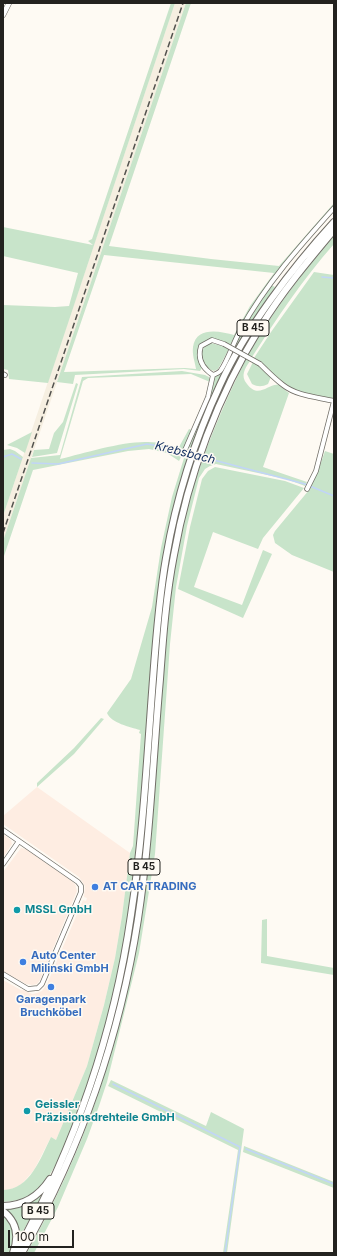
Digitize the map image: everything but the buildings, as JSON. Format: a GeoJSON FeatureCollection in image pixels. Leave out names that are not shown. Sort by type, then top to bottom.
{"type":"FeatureCollection","features":[{"type":"Feature","properties":{"kind":"highway","name":"B 45"},"geometry":{"type":"LineString","coordinates":[[16,1253],[44,1201],[97,1067],[126,949],[135,894],[140,845],[161,586],[171,534],[190,462],[220,384],[252,329],[295,268],[334,222]]}},
{"type":"Feature","properties":{"kind":"highway","name":"B 45"},"geometry":{"type":"LineString","coordinates":[[22,1253],[60,1179],[76,1143],[92,1100],[116,1022],[129,966],[138,917],[147,844],[168,589],[179,529],[197,464],[228,386],[262,325],[300,271],[334,230]]}},
{"type":"Feature","properties":{"kind":"highway"},"geometry":{"type":"LineString","coordinates":[[3,1206],[14,1205],[32,1199],[43,1189],[58,1168]]}},
{"type":"Feature","properties":{"kind":"highway"},"geometry":{"type":"LineString","coordinates":[[3,1212],[12,1220],[16,1230],[13,1253]]}},
{"type":"Feature","properties":{"kind":"street"},"geometry":{"type":"LineString","coordinates":[[3,15],[9,3]]}},
{"type":"Feature","properties":{"kind":"street"},"geometry":{"type":"LineString","coordinates":[[185,450],[208,397],[213,375],[220,371],[247,318],[269,284],[291,256],[334,208]]}},
{"type":"Feature","properties":{"kind":"street"},"geometry":{"type":"LineString","coordinates":[[213,375],[206,371],[200,362],[199,352],[201,346],[212,340],[224,344],[260,364],[289,389],[305,395],[334,401],[316,471],[307,489]]}},
{"type":"Feature","properties":{"kind":"street"},"geometry":{"type":"LineString","coordinates":[[3,830],[78,882],[81,886],[81,892],[43,983],[38,988],[28,988],[3,974]]}},
{"type":"Feature","properties":{"kind":"street"},"geometry":{"type":"LineString","coordinates":[[3,864],[19,841]]}},
{"type":"Feature","properties":{"kind":"shaded area"},"geometry":{"type":"Polygon","coordinates":[[[175,3],[186,3],[3,541],[3,516],[175,3]]]}},
{"type":"Feature","properties":{"kind":"shaded area"},"geometry":{"type":"Polygon","coordinates":[[[37,787],[130,853],[115,958],[87,1066],[56,1140],[51,1137],[34,1170],[21,1185],[9,1190],[3,1190],[3,980],[32,994],[42,991],[47,984],[83,900],[86,901],[87,898],[84,897],[85,886],[79,877],[3,824],[3,816],[37,787]]]}},
{"type":"Feature","properties":{"kind":"shaded area"},"geometry":{"type":"Polygon","coordinates":[[[3,834],[11,840],[12,844],[3,858],[3,834]]]}},
{"type":"Feature","properties":{"kind":"shaded area"},"geometry":{"type":"Polygon","coordinates":[[[21,848],[26,849],[73,882],[77,891],[40,980],[37,984],[32,985],[26,984],[3,971],[3,872],[21,848]]]}},
{"type":"Feature","properties":{"kind":"green space"},"geometry":{"type":"Polygon","coordinates":[[[171,3],[175,3],[48,383],[9,379],[8,370],[3,369],[3,305],[55,307],[69,306],[78,273],[3,256],[3,227],[93,245],[88,241],[92,239],[171,3]]]}},
{"type":"Feature","properties":{"kind":"green space"},"geometry":{"type":"Polygon","coordinates":[[[186,3],[191,3],[109,246],[279,266],[334,203],[334,206],[305,238],[264,289],[252,307],[231,345],[223,341],[211,340],[200,345],[198,360],[202,368],[200,371],[184,369],[75,375],[73,384],[57,382],[186,3]],[[104,255],[64,372],[185,368],[196,369],[193,356],[195,340],[204,333],[209,332],[222,332],[234,335],[250,306],[274,273],[104,255]]]}},
{"type":"Feature","properties":{"kind":"green space"},"geometry":{"type":"Polygon","coordinates":[[[334,236],[334,244],[291,299],[252,357],[248,355],[267,323],[288,293],[334,236]]]}},
{"type":"Feature","properties":{"kind":"green space"},"geometry":{"type":"Polygon","coordinates":[[[314,272],[334,275],[334,399],[301,393],[294,390],[283,383],[254,358],[314,272]]]}},
{"type":"Feature","properties":{"kind":"green space"},"geometry":{"type":"Polygon","coordinates":[[[271,285],[275,287],[236,348],[233,347],[255,309],[271,285]]]}},
{"type":"Feature","properties":{"kind":"green space"},"geometry":{"type":"Polygon","coordinates":[[[211,343],[229,349],[218,369],[214,371],[205,366],[201,358],[203,349],[211,343]]]}},
{"type":"Feature","properties":{"kind":"green space"},"geometry":{"type":"Polygon","coordinates":[[[232,350],[235,352],[191,452],[186,450],[214,376],[217,375],[232,350]]]}},
{"type":"Feature","properties":{"kind":"green space"},"geometry":{"type":"Polygon","coordinates":[[[246,359],[250,361],[245,369],[244,378],[251,389],[260,391],[271,386],[279,385],[289,393],[263,467],[307,482],[305,486],[286,479],[216,464],[205,469],[199,478],[187,526],[176,587],[170,644],[155,854],[139,953],[107,1082],[87,1139],[58,1207],[34,1253],[27,1253],[56,1197],[89,1120],[102,1083],[116,1030],[139,918],[148,863],[158,752],[165,643],[176,558],[182,529],[199,470],[220,414],[246,359]]]}},
{"type":"Feature","properties":{"kind":"green space"},"geometry":{"type":"Polygon","coordinates":[[[253,362],[271,377],[268,384],[264,386],[256,386],[252,384],[247,374],[253,362]]]}},
{"type":"Feature","properties":{"kind":"green space"},"geometry":{"type":"Polygon","coordinates":[[[182,371],[205,375],[209,377],[210,382],[191,374],[88,378],[83,381],[60,459],[127,443],[156,442],[179,447],[189,429],[192,430],[181,457],[179,461],[167,453],[149,449],[128,451],[33,470],[3,559],[3,541],[31,458],[60,455],[82,377],[182,371]]]}},
{"type":"Feature","properties":{"kind":"green space"},"geometry":{"type":"Polygon","coordinates":[[[76,383],[78,384],[57,453],[32,457],[34,450],[49,449],[54,433],[63,422],[76,383]]]}},
{"type":"Feature","properties":{"kind":"green space"},"geometry":{"type":"Polygon","coordinates":[[[32,432],[25,453],[17,448],[7,445],[32,432]]]}},
{"type":"Feature","properties":{"kind":"green space"},"geometry":{"type":"Polygon","coordinates":[[[10,449],[23,457],[3,516],[3,450],[10,449]]]}},
{"type":"Feature","properties":{"kind":"green space"},"geometry":{"type":"Polygon","coordinates":[[[325,451],[334,454],[334,572],[292,555],[275,543],[273,535],[309,490],[325,451]]]}},
{"type":"Feature","properties":{"kind":"green space"},"geometry":{"type":"Polygon","coordinates":[[[184,458],[188,459],[165,547],[159,586],[153,636],[142,790],[132,891],[111,1002],[90,1075],[70,1134],[60,1157],[47,1179],[39,1188],[27,1197],[3,1202],[3,1190],[12,1189],[27,1179],[39,1163],[51,1137],[56,1140],[87,1066],[104,1005],[115,958],[130,853],[133,846],[141,734],[139,733],[140,730],[117,722],[107,713],[131,679],[152,607],[161,548],[172,497],[184,458]]]}},
{"type":"Feature","properties":{"kind":"green space"},"geometry":{"type":"Polygon","coordinates":[[[215,467],[285,481],[304,488],[263,538],[258,549],[213,532],[194,587],[242,605],[263,550],[272,554],[243,618],[178,589],[190,527],[202,479],[208,471],[215,467]]]}},
{"type":"Feature","properties":{"kind":"green space"},"geometry":{"type":"Polygon","coordinates":[[[101,718],[104,719],[74,754],[37,787],[37,783],[74,748],[101,718]]]}},
{"type":"Feature","properties":{"kind":"green space"},"geometry":{"type":"Polygon","coordinates":[[[267,919],[267,956],[334,968],[334,975],[261,963],[262,920],[267,919]]]}},
{"type":"Feature","properties":{"kind":"green space"},"geometry":{"type":"Polygon","coordinates":[[[111,1080],[206,1126],[211,1112],[244,1129],[227,1253],[223,1253],[238,1150],[108,1086],[111,1080]]]}},
{"type":"Feature","properties":{"kind":"green space"},"geometry":{"type":"Polygon","coordinates":[[[244,1146],[334,1182],[334,1188],[243,1152],[244,1146]]]}},
{"type":"Feature","properties":{"kind":"green space"},"geometry":{"type":"Polygon","coordinates":[[[43,1194],[19,1237],[3,1209],[43,1194]]]}},
{"type":"Feature","properties":{"kind":"green space"},"geometry":{"type":"Polygon","coordinates":[[[3,1214],[10,1223],[13,1232],[13,1243],[10,1253],[3,1253],[3,1214]]]}},
{"type":"Feature","properties":{"kind":"waterway"},"geometry":{"type":"LineString","coordinates":[[322,277],[334,278]]}},
{"type":"Feature","properties":{"kind":"waterway","name":"Krebsbach"},"geometry":{"type":"LineString","coordinates":[[32,463],[58,464],[147,444],[176,449],[191,454]]}},
{"type":"Feature","properties":{"kind":"waterway","name":"Krebsbach"},"geometry":{"type":"LineString","coordinates":[[3,457],[12,454],[21,459]]}},
{"type":"Feature","properties":{"kind":"waterway","name":"Krebsbach"},"geometry":{"type":"LineString","coordinates":[[202,457],[305,484],[334,496]]}},
{"type":"Feature","properties":{"kind":"waterway"},"geometry":{"type":"LineString","coordinates":[[113,1084],[240,1147],[225,1253]]}},
{"type":"Feature","properties":{"kind":"waterway"},"geometry":{"type":"LineString","coordinates":[[246,1149],[334,1184]]}},
{"type":"Feature","properties":{"kind":"railway"},"geometry":{"type":"LineString","coordinates":[[3,533],[183,3]]}},
{"type":"Feature","properties":{"kind":"place","name":"AT CAR TRADING"},"geometry":{"type":"Point","coordinates":[95,887]}},
{"type":"Feature","properties":{"kind":"place","name":"MSSL GmbH"},"geometry":{"type":"Point","coordinates":[17,910]}},
{"type":"Feature","properties":{"kind":"place","name":"Auto Center Milinski GmbH"},"geometry":{"type":"Point","coordinates":[23,962]}},
{"type":"Feature","properties":{"kind":"place","name":"Garagenpark Bruchköbel"},"geometry":{"type":"Point","coordinates":[51,987]}},
{"type":"Feature","properties":{"kind":"place","name":"Geissler Präzisionsdrehteile GmbH"},"geometry":{"type":"Point","coordinates":[27,1111]}}]}
